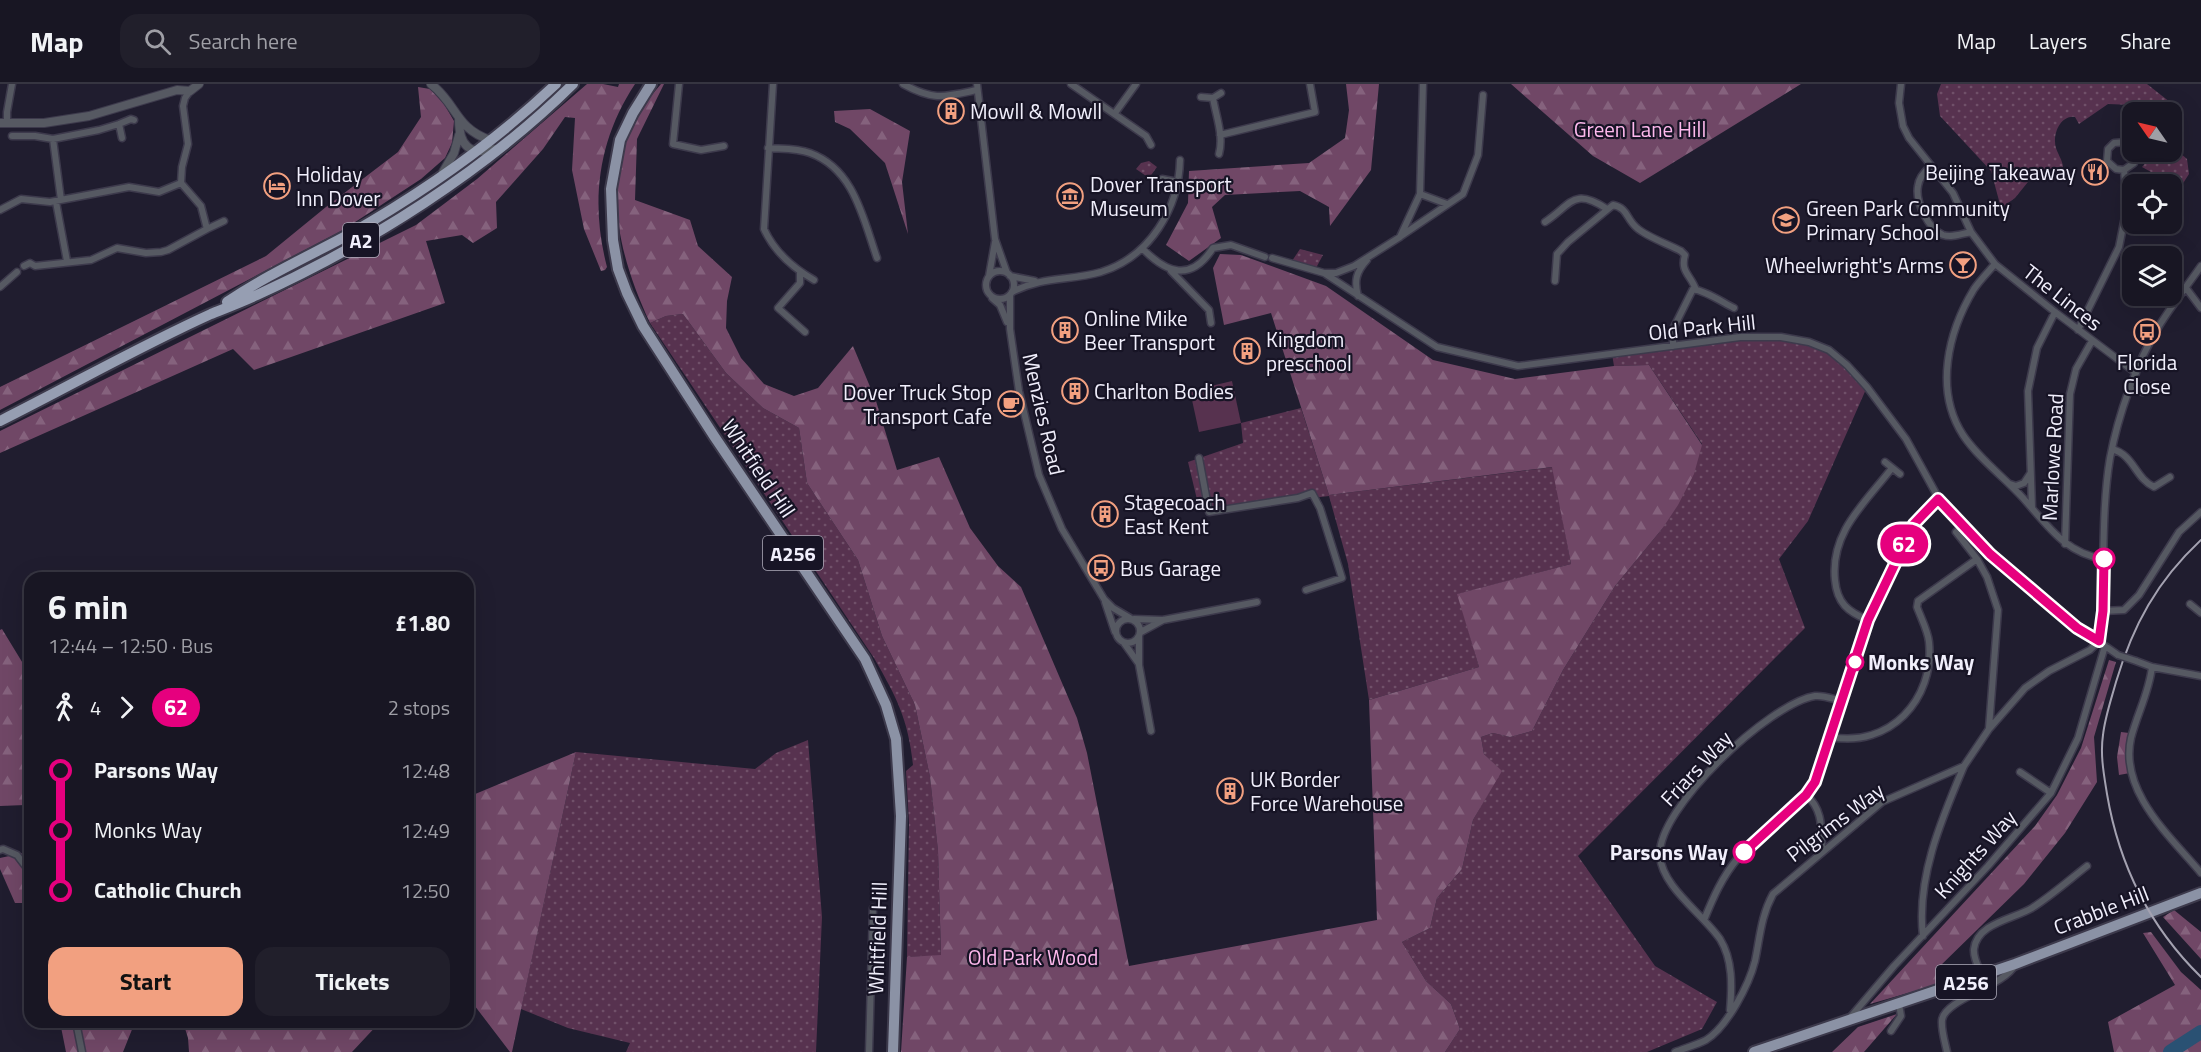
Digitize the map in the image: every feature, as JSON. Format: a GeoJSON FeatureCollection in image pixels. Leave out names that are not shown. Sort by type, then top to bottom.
{"type":"FeatureCollection","features":[{"type":"Feature","properties":{"kind":"highway","name":"A2"},"geometry":{"type":"LineString","coordinates":[[210,315],[251,286],[348,234],[441,176],[490,140],[556,84]]}},
{"type":"Feature","properties":{"kind":"highway","name":"A2"},"geometry":{"type":"LineString","coordinates":[[0,421],[210,315],[257,295],[357,243],[416,207],[502,147],[573,84]]}},
{"type":"Feature","properties":{"kind":"main road","name":"Whitfield Hill"},"geometry":{"type":"LineString","coordinates":[[651,85],[633,113],[620,140],[612,178],[610,213],[618,269],[643,326],[714,436],[865,659],[886,705],[896,739],[901,816],[892,1052]]}},
{"type":"Feature","properties":{"kind":"main road","name":"Crabble Hill"},"geometry":{"type":"LineString","coordinates":[[1847,1021],[1982,976],[2201,893]]}},
{"type":"Feature","properties":{"kind":"main road","name":"A256"},"geometry":{"type":"LineString","coordinates":[[1754,1052],[1847,1021]]}},
{"type":"Feature","properties":{"kind":"street"},"geometry":{"type":"LineString","coordinates":[[12,84],[4,123],[44,123],[89,116],[177,90],[190,91]]}},
{"type":"Feature","properties":{"kind":"street"},"geometry":{"type":"LineString","coordinates":[[199,84],[190,91],[183,106],[188,144],[182,167],[181,183],[201,206],[207,229]]}},
{"type":"Feature","properties":{"kind":"street"},"geometry":{"type":"LineString","coordinates":[[434,84],[459,120],[471,132],[490,140]]}},
{"type":"Feature","properties":{"kind":"street"},"geometry":{"type":"LineString","coordinates":[[679,84],[673,144],[701,150],[724,146]]}},
{"type":"Feature","properties":{"kind":"street"},"geometry":{"type":"LineString","coordinates":[[773,84],[764,229],[770,243],[800,272],[814,280]]}},
{"type":"Feature","properties":{"kind":"street"},"geometry":{"type":"LineString","coordinates":[[903,84],[923,95],[946,96],[977,87],[995,239],[1014,284],[1011,294]]}},
{"type":"Feature","properties":{"kind":"street"},"geometry":{"type":"LineString","coordinates":[[1071,84],[1116,113],[1146,136],[1151,145]]}},
{"type":"Feature","properties":{"kind":"street"},"geometry":{"type":"LineString","coordinates":[[1116,113],[1136,84]]}},
{"type":"Feature","properties":{"kind":"street"},"geometry":{"type":"LineString","coordinates":[[1220,135],[1316,112],[1310,84]]}},
{"type":"Feature","properties":{"kind":"street"},"geometry":{"type":"LineString","coordinates":[[1400,237],[1420,194],[1423,84]]}},
{"type":"Feature","properties":{"kind":"street","name":"The Linces"},"geometry":{"type":"LineString","coordinates":[[1901,84],[1899,103],[1903,126],[1918,152],[1953,193],[1971,232],[1995,264],[2136,373]]}},
{"type":"Feature","properties":{"kind":"street"},"geometry":{"type":"LineString","coordinates":[[1201,97],[1213,98],[1221,93]]}},
{"type":"Feature","properties":{"kind":"street"},"geometry":{"type":"LineString","coordinates":[[1324,273],[1345,269],[1371,255],[1463,194],[1478,155],[1483,95]]}},
{"type":"Feature","properties":{"kind":"street"},"geometry":{"type":"LineString","coordinates":[[1213,98],[1220,135],[1219,154]]}},
{"type":"Feature","properties":{"kind":"street"},"geometry":{"type":"LineString","coordinates":[[12,136],[52,139],[134,120]]}},
{"type":"Feature","properties":{"kind":"street"},"geometry":{"type":"LineString","coordinates":[[441,176],[450,161],[459,135],[459,120]]}},
{"type":"Feature","properties":{"kind":"street"},"geometry":{"type":"LineString","coordinates":[[120,124],[122,138]]}},
{"type":"Feature","properties":{"kind":"street"},"geometry":{"type":"LineString","coordinates":[[459,135],[464,143],[476,151],[502,147]]}},
{"type":"Feature","properties":{"kind":"street"},"geometry":{"type":"LineString","coordinates":[[52,139],[67,261]]}},
{"type":"Feature","properties":{"kind":"street"},"geometry":{"type":"LineString","coordinates":[[2122,142],[2118,141],[2108,148],[2106,157],[2109,164],[2116,169],[2124,170],[2134,162]]}},
{"type":"Feature","properties":{"kind":"street"},"geometry":{"type":"LineString","coordinates":[[768,148],[809,153],[833,165],[842,174],[855,195],[877,258]]}},
{"type":"Feature","properties":{"kind":"street"},"geometry":{"type":"LineString","coordinates":[[995,239],[986,288],[991,297],[998,300],[1036,281],[1100,272],[1115,267],[1142,248],[1162,226],[1176,195],[1180,160]]}},
{"type":"Feature","properties":{"kind":"street"},"geometry":{"type":"LineString","coordinates":[[1931,166],[1924,172],[1918,186],[1921,206],[1926,216],[1938,232],[1944,235],[1956,236],[1971,232]]}},
{"type":"Feature","properties":{"kind":"street"},"geometry":{"type":"LineString","coordinates":[[2078,330],[2119,247],[2127,207],[2124,170]]}},
{"type":"Feature","properties":{"kind":"street"},"geometry":{"type":"LineString","coordinates":[[1162,179],[1178,182]]}},
{"type":"Feature","properties":{"kind":"street"},"geometry":{"type":"LineString","coordinates":[[0,210],[21,199],[42,202],[59,201],[129,186],[159,192],[181,183]]}},
{"type":"Feature","properties":{"kind":"street"},"geometry":{"type":"LineString","coordinates":[[1420,194],[1447,204]]}},
{"type":"Feature","properties":{"kind":"street"},"geometry":{"type":"LineString","coordinates":[[1545,222],[1571,201],[1579,198],[1596,202],[1607,209]]}},
{"type":"Feature","properties":{"kind":"street"},"geometry":{"type":"LineString","coordinates":[[1555,280],[1557,254],[1613,205],[1626,211],[1636,227],[1685,255],[1682,264],[1696,290]]}},
{"type":"Feature","properties":{"kind":"street"},"geometry":{"type":"LineString","coordinates":[[24,266],[30,263],[35,266],[91,260],[117,248],[146,254],[168,250],[224,221]]}},
{"type":"Feature","properties":{"kind":"street","name":"Old Park Hill"},"geometry":{"type":"LineString","coordinates":[[1171,270],[1183,271],[1197,267],[1214,248],[1231,245],[1324,273],[1437,347],[1518,366],[1740,337],[1781,337],[1809,342],[1829,350],[1847,365],[1867,387],[1906,439],[1938,499],[1990,554],[2056,612],[2118,655],[2152,667],[2201,676]]}},
{"type":"Feature","properties":{"kind":"street"},"geometry":{"type":"LineString","coordinates":[[1142,248],[1151,258],[1171,270],[1209,310],[1211,323]]}},
{"type":"Feature","properties":{"kind":"street"},"geometry":{"type":"LineString","coordinates":[[1358,296],[1354,281],[1361,267],[1371,255]]}},
{"type":"Feature","properties":{"kind":"street"},"geometry":{"type":"LineString","coordinates":[[1995,264],[1975,288],[1950,346],[1946,386],[1952,410],[1963,435],[1973,448],[2032,508],[2047,527],[2065,544],[2088,557],[2104,559]]}},
{"type":"Feature","properties":{"kind":"street"},"geometry":{"type":"LineString","coordinates":[[1923,936],[1922,911],[1929,866],[1944,813],[1964,766],[1989,729],[2025,688],[2049,671],[2090,650],[2099,641],[2103,611],[2107,495],[2112,449],[2136,373],[2158,328],[2201,266]]}},
{"type":"Feature","properties":{"kind":"street"},"geometry":{"type":"LineString","coordinates":[[989,276],[1000,271],[1036,281]]}},
{"type":"Feature","properties":{"kind":"street"},"geometry":{"type":"LineString","coordinates":[[0,287],[17,272]]}},
{"type":"Feature","properties":{"kind":"street"},"geometry":{"type":"LineString","coordinates":[[800,272],[800,283],[778,308],[805,332]]}},
{"type":"Feature","properties":{"kind":"street"},"geometry":{"type":"LineString","coordinates":[[2186,288],[2201,308]]}},
{"type":"Feature","properties":{"kind":"street"},"geometry":{"type":"LineString","coordinates":[[1673,346],[1673,329],[1693,289],[1701,290],[1710,297],[1734,308]]}},
{"type":"Feature","properties":{"kind":"street","name":"Menzies Road"},"geometry":{"type":"LineString","coordinates":[[1011,294],[1010,328],[1026,424],[1039,475],[1062,529],[1104,599],[1113,609],[1132,619]]}},
{"type":"Feature","properties":{"kind":"street","name":"Menzies Road"},"geometry":{"type":"LineString","coordinates":[[991,297],[1000,306],[1010,328]]}},
{"type":"Feature","properties":{"kind":"street"},"geometry":{"type":"LineString","coordinates":[[2032,508],[2028,391],[2037,348],[2055,312]]}},
{"type":"Feature","properties":{"kind":"street","name":"Marlowe Road"},"geometry":{"type":"LineString","coordinates":[[2065,544],[2070,394],[2076,369],[2092,341]]}},
{"type":"Feature","properties":{"kind":"street"},"geometry":{"type":"LineString","coordinates":[[2130,389],[2143,392],[2154,385]]}},
{"type":"Feature","properties":{"kind":"street"},"geometry":{"type":"LineString","coordinates":[[2112,449],[2124,452],[2146,483],[2154,487],[2170,477]]}},
{"type":"Feature","properties":{"kind":"street"},"geometry":{"type":"LineString","coordinates":[[1199,458],[1209,512],[1312,494],[1320,508],[1342,578],[1306,590]]}},
{"type":"Feature","properties":{"kind":"street"},"geometry":{"type":"LineString","coordinates":[[1885,462],[1900,474]]}},
{"type":"Feature","properties":{"kind":"street"},"geometry":{"type":"LineString","coordinates":[[1868,620],[1850,612],[1840,601],[1834,571],[1836,547],[1849,523],[1892,468]]}},
{"type":"Feature","properties":{"kind":"street"},"geometry":{"type":"LineString","coordinates":[[2009,484],[2016,486],[2024,483],[2030,474]]}},
{"type":"Feature","properties":{"kind":"street"},"geometry":{"type":"LineString","coordinates":[[1704,920],[1718,889],[1738,857],[1806,795],[1819,773],[1868,620],[1914,524],[1938,499]]}},
{"type":"Feature","properties":{"kind":"street"},"geometry":{"type":"LineString","coordinates":[[2103,611],[2124,610],[2139,595],[2179,532],[2201,512]]}},
{"type":"Feature","properties":{"kind":"street"},"geometry":{"type":"LineString","coordinates":[[1962,526],[1956,532],[1977,559],[1987,578],[1998,610],[1989,729]]}},
{"type":"Feature","properties":{"kind":"street"},"geometry":{"type":"LineString","coordinates":[[1831,737],[1850,739],[1868,735],[1891,725],[1910,710],[1920,697],[1929,662],[1929,640],[1917,607],[1918,601],[1977,559]]}},
{"type":"Feature","properties":{"kind":"street","name":"Menzies Road"},"geometry":{"type":"LineString","coordinates":[[1104,599],[1117,636]]}},
{"type":"Feature","properties":{"kind":"street"},"geometry":{"type":"LineString","coordinates":[[1139,665],[1117,636],[1116,629],[1119,622],[1132,619],[1163,620],[1257,602]]}},
{"type":"Feature","properties":{"kind":"street"},"geometry":{"type":"LineString","coordinates":[[2190,604],[2201,613]]}},
{"type":"Feature","properties":{"kind":"street"},"geometry":{"type":"LineString","coordinates":[[1132,619],[1139,625],[1139,665],[1151,731]]}},
{"type":"Feature","properties":{"kind":"street"},"geometry":{"type":"LineString","coordinates":[[1123,642],[1134,642],[1140,634],[1163,620]]}},
{"type":"Feature","properties":{"kind":"street","name":"Knights Way"},"geometry":{"type":"LineString","coordinates":[[1847,1021],[1856,1008],[1988,866],[2051,793],[2078,738],[2105,646]]}},
{"type":"Feature","properties":{"kind":"street"},"geometry":{"type":"LineString","coordinates":[[2152,667],[2150,684],[2130,741],[2129,762],[2138,792],[2151,813],[2201,873]]}},
{"type":"Feature","properties":{"kind":"street","name":"Friars Way"},"geometry":{"type":"LineString","coordinates":[[1730,1012],[1732,986],[1729,963],[1721,940],[1663,871],[1659,856],[1660,841],[1679,805],[1709,772],[1755,728],[1800,700],[1817,695],[1842,702]]}},
{"type":"Feature","properties":{"kind":"street","name":"Pilgrims Way"},"geometry":{"type":"LineString","coordinates":[[1675,1052],[1707,1039],[1721,1026],[1746,988],[1765,909],[1773,894],[1882,802],[1964,766]]}},
{"type":"Feature","properties":{"kind":"street"},"geometry":{"type":"LineString","coordinates":[[2020,772],[2051,793]]}},
{"type":"Feature","properties":{"kind":"street"},"geometry":{"type":"LineString","coordinates":[[1806,795],[1814,801],[1819,810],[1822,852]]}},
{"type":"Feature","properties":{"kind":"street"},"geometry":{"type":"LineString","coordinates":[[0,850],[3,849],[17,855],[24,864]]}},
{"type":"Feature","properties":{"kind":"street"},"geometry":{"type":"LineString","coordinates":[[1982,976],[1973,951],[1985,932],[1998,922],[2030,909],[2087,866]]}},
{"type":"Feature","properties":{"kind":"street","name":"Whitfield Hill"},"geometry":{"type":"LineString","coordinates":[[869,1052],[873,908]]}},
{"type":"Feature","properties":{"kind":"street","name":"Crabble Hill"},"geometry":{"type":"LineString","coordinates":[[1947,1052],[1942,1018],[1949,1009],[1996,983],[2013,969],[2015,964]]}},
{"type":"Feature","properties":{"kind":"street"},"geometry":{"type":"LineString","coordinates":[[1891,1031],[1901,1016],[1897,1004]]}},
{"type":"Feature","properties":{"kind":"street"},"geometry":{"type":"LineString","coordinates":[[77,1028],[82,1052]]}},
{"type":"Feature","properties":{"kind":"shaded area"},"geometry":{"type":"Polygon","coordinates":[[[1941,84],[2147,84],[2170,102],[2108,104],[2079,124],[2075,117],[2065,119],[2058,127],[2055,137],[2063,171],[2032,177],[2015,198],[2001,208],[1991,171],[1940,116],[1937,94],[1941,84]]]}},
{"type":"Feature","properties":{"kind":"shaded area"},"geometry":{"type":"Polygon","coordinates":[[[2182,155],[2187,159],[2189,174],[2182,185],[2182,174],[2155,174],[2142,167],[2146,162],[2182,162],[2182,155]]]}},
{"type":"Feature","properties":{"kind":"shaded area"},"geometry":{"type":"Polygon","coordinates":[[[1149,161],[1157,167],[1149,178],[1136,169],[1141,163],[1149,161]]]}},
{"type":"Feature","properties":{"kind":"shaded area"},"geometry":{"type":"Polygon","coordinates":[[[1300,249],[1323,255],[1316,268],[1292,261],[1300,249]]]}},
{"type":"Feature","properties":{"kind":"shaded area"},"geometry":{"type":"Polygon","coordinates":[[[683,314],[726,373],[763,408],[799,428],[807,483],[858,560],[882,636],[915,705],[930,777],[938,851],[941,956],[907,957],[909,823],[906,771],[913,765],[905,721],[874,658],[650,323],[666,316],[683,314]]]}},
{"type":"Feature","properties":{"kind":"shaded area"},"geometry":{"type":"Polygon","coordinates":[[[1740,337],[1781,337],[1829,350],[1867,387],[1808,521],[1779,559],[1805,628],[1578,856],[1655,966],[1717,1002],[1702,1029],[1647,1052],[1445,1052],[1460,1029],[1451,1004],[1426,981],[1402,942],[1430,928],[1437,898],[1462,869],[1473,820],[1501,771],[1484,754],[1481,737],[1493,733],[1510,737],[1532,731],[1563,670],[1615,586],[1662,529],[1702,444],[1649,365],[1614,366],[1612,354],[1740,337]]]}},
{"type":"Feature","properties":{"kind":"shaded area"},"geometry":{"type":"Polygon","coordinates":[[[1232,381],[1241,423],[1199,432],[1190,391],[1232,381]]]}},
{"type":"Feature","properties":{"kind":"shaded area"},"geometry":{"type":"Polygon","coordinates":[[[1301,408],[1329,495],[1553,467],[1571,564],[1458,594],[1479,667],[1369,700],[1348,564],[1329,496],[1200,512],[1188,462],[1243,443],[1241,423],[1301,408]]]}},
{"type":"Feature","properties":{"kind":"shaded area"},"geometry":{"type":"Polygon","coordinates":[[[808,740],[822,917],[816,1052],[626,1052],[630,1043],[568,1028],[521,1009],[576,752],[755,769],[776,753],[808,740]]]}},
{"type":"Feature","properties":{"kind":"green space"},"geometry":{"type":"Polygon","coordinates":[[[587,84],[618,87],[619,84],[635,84],[622,105],[613,127],[605,149],[601,172],[599,219],[607,267],[605,270],[601,271],[584,229],[572,170],[575,118],[565,117],[543,149],[496,202],[497,228],[473,243],[462,235],[426,241],[445,303],[254,370],[233,349],[0,453],[0,431],[416,225],[477,179],[587,84]]]}},
{"type":"Feature","properties":{"kind":"green space","name":"Old Park Wood"},"geometry":{"type":"Polygon","coordinates":[[[661,84],[664,84],[637,139],[635,200],[690,220],[698,246],[732,277],[727,301],[726,328],[741,358],[764,384],[794,396],[818,388],[853,346],[876,401],[897,470],[939,457],[970,528],[998,566],[1021,587],[1077,718],[1087,753],[1129,966],[1377,920],[1369,700],[1479,667],[1457,594],[1571,564],[1552,467],[1329,495],[1271,313],[1224,325],[1213,268],[1220,254],[1241,255],[1326,286],[1433,360],[1515,379],[1614,366],[1649,365],[1702,445],[1694,474],[1662,529],[1615,586],[1563,670],[1532,731],[1510,737],[1493,733],[1481,737],[1484,754],[1502,771],[1473,820],[1462,869],[1437,898],[1430,928],[1402,942],[1426,981],[1451,1004],[1460,1029],[1445,1052],[901,1052],[907,957],[941,955],[938,851],[930,777],[915,705],[882,636],[858,560],[807,483],[799,428],[763,408],[726,373],[683,314],[666,316],[650,323],[637,292],[620,231],[617,200],[619,170],[627,140],[640,112],[661,84]]]}},
{"type":"Feature","properties":{"kind":"green space"},"geometry":{"type":"Polygon","coordinates":[[[1346,84],[1379,84],[1371,170],[1330,226],[1329,207],[1300,191],[1225,195],[1212,207],[1221,238],[1189,261],[1166,245],[1188,203],[1189,171],[1309,163],[1345,138],[1349,110],[1346,84]]]}},
{"type":"Feature","properties":{"kind":"green space","name":"Green Lane Hill"},"geometry":{"type":"Polygon","coordinates":[[[1511,84],[1801,84],[1640,183],[1593,156],[1511,84]]]}},
{"type":"Feature","properties":{"kind":"green space"},"geometry":{"type":"Polygon","coordinates":[[[418,87],[430,89],[444,104],[454,121],[452,143],[445,158],[421,179],[343,230],[0,410],[0,387],[266,256],[398,152],[421,117],[418,87]]]}},
{"type":"Feature","properties":{"kind":"green space"},"geometry":{"type":"Polygon","coordinates":[[[870,109],[910,131],[902,182],[908,234],[885,163],[850,129],[835,122],[834,111],[870,109]]]}},
{"type":"Feature","properties":{"kind":"green space"},"geometry":{"type":"Polygon","coordinates":[[[2,629],[24,665],[24,805],[0,806],[0,630],[2,629]]]}},
{"type":"Feature","properties":{"kind":"green space"},"geometry":{"type":"Polygon","coordinates":[[[2109,660],[2116,662],[2094,737],[2097,782],[2065,833],[2024,884],[1937,969],[1939,984],[1870,1004],[2035,826],[2057,795],[2081,748],[2109,660]]]}},
{"type":"Feature","properties":{"kind":"green space"},"geometry":{"type":"Polygon","coordinates":[[[2121,732],[2129,733],[2126,759],[2130,773],[2119,775],[2117,757],[2121,732]]]}},
{"type":"Feature","properties":{"kind":"green space"},"geometry":{"type":"Polygon","coordinates":[[[576,752],[512,1052],[474,1005],[474,794],[576,752]]]}},
{"type":"Feature","properties":{"kind":"green space"},"geometry":{"type":"Polygon","coordinates":[[[24,851],[24,908],[22,903],[15,903],[0,869],[0,858],[24,851]]]}},
{"type":"Feature","properties":{"kind":"green space"},"geometry":{"type":"Polygon","coordinates":[[[2174,910],[2201,932],[2201,959],[2163,917],[2174,910]]]}},
{"type":"Feature","properties":{"kind":"green space"},"geometry":{"type":"Polygon","coordinates":[[[2151,932],[2181,972],[2201,990],[2201,1052],[2114,1052],[2108,1022],[2175,985],[2143,933],[2151,932]]]}},
{"type":"Feature","properties":{"kind":"green space"},"geometry":{"type":"Polygon","coordinates":[[[1897,1014],[1864,1052],[1832,1052],[1858,1027],[1897,1014]]]}},
{"type":"Feature","properties":{"kind":"green space"},"geometry":{"type":"Polygon","coordinates":[[[61,1028],[133,1028],[123,1052],[66,1052],[61,1028]]]}},
{"type":"Feature","properties":{"kind":"green space"},"geometry":{"type":"Polygon","coordinates":[[[185,1028],[374,1028],[352,1052],[189,1052],[185,1028]]]}},
{"type":"Feature","properties":{"kind":"waterway"},"geometry":{"type":"LineString","coordinates":[[2170,1052],[2201,1032]]}},
{"type":"Feature","properties":{"kind":"railway"},"geometry":{"type":"LineString","coordinates":[[2201,540],[2159,588],[2130,642],[2110,702],[2102,750],[2112,820],[2128,870],[2166,937],[2201,977]]}},
{"type":"Feature","properties":{"kind":"bus line","name":"62"},"geometry":{"type":"LineString","coordinates":[[1744,852],[1806,795],[1815,782],[1868,620],[1914,524],[1920,515],[1938,499],[1990,554],[2056,612],[2099,641],[2103,611],[2104,559]]}},
{"type":"Feature","properties":{"kind":"place","name":"Mowll & Mowll"},"geometry":{"type":"Point","coordinates":[951,111]}},
{"type":"Feature","properties":{"kind":"place","name":"Beijing Takeaway"},"geometry":{"type":"Point","coordinates":[2095,172]}},
{"type":"Feature","properties":{"kind":"place","name":"Holiday Inn Dover"},"geometry":{"type":"Point","coordinates":[277,186]}},
{"type":"Feature","properties":{"kind":"place","name":"Dover Transport Museum"},"geometry":{"type":"Point","coordinates":[1070,196]}},
{"type":"Feature","properties":{"kind":"place","name":"Green Park Community Primary School"},"geometry":{"type":"Point","coordinates":[1786,220]}},
{"type":"Feature","properties":{"kind":"place","name":"Wheelwright's Arms"},"geometry":{"type":"Point","coordinates":[1963,265]}},
{"type":"Feature","properties":{"kind":"place","name":"Online Mike Beer Transport"},"geometry":{"type":"Point","coordinates":[1065,330]}},
{"type":"Feature","properties":{"kind":"place","name":"Florida Close"},"geometry":{"type":"Point","coordinates":[2147,332]}},
{"type":"Feature","properties":{"kind":"place","name":"Kingdom preschool"},"geometry":{"type":"Point","coordinates":[1247,351]}},
{"type":"Feature","properties":{"kind":"place","name":"Charlton Bodies"},"geometry":{"type":"Point","coordinates":[1075,391]}},
{"type":"Feature","properties":{"kind":"place","name":"Dover Truck Stop Transport Cafe"},"geometry":{"type":"Point","coordinates":[1011,404]}},
{"type":"Feature","properties":{"kind":"place","name":"Stagecoach East Kent"},"geometry":{"type":"Point","coordinates":[1105,514]}},
{"type":"Feature","properties":{"kind":"place","name":"Bus Garage"},"geometry":{"type":"Point","coordinates":[1101,568]}},
{"type":"Feature","properties":{"kind":"place","name":"Monks Way"},"geometry":{"type":"Point","coordinates":[1855,662]}},
{"type":"Feature","properties":{"kind":"place","name":"UK Border Force Warehouse"},"geometry":{"type":"Point","coordinates":[1230,791]}},
{"type":"Feature","properties":{"kind":"place","name":"Parsons Way"},"geometry":{"type":"Point","coordinates":[1744,852]}}]}
